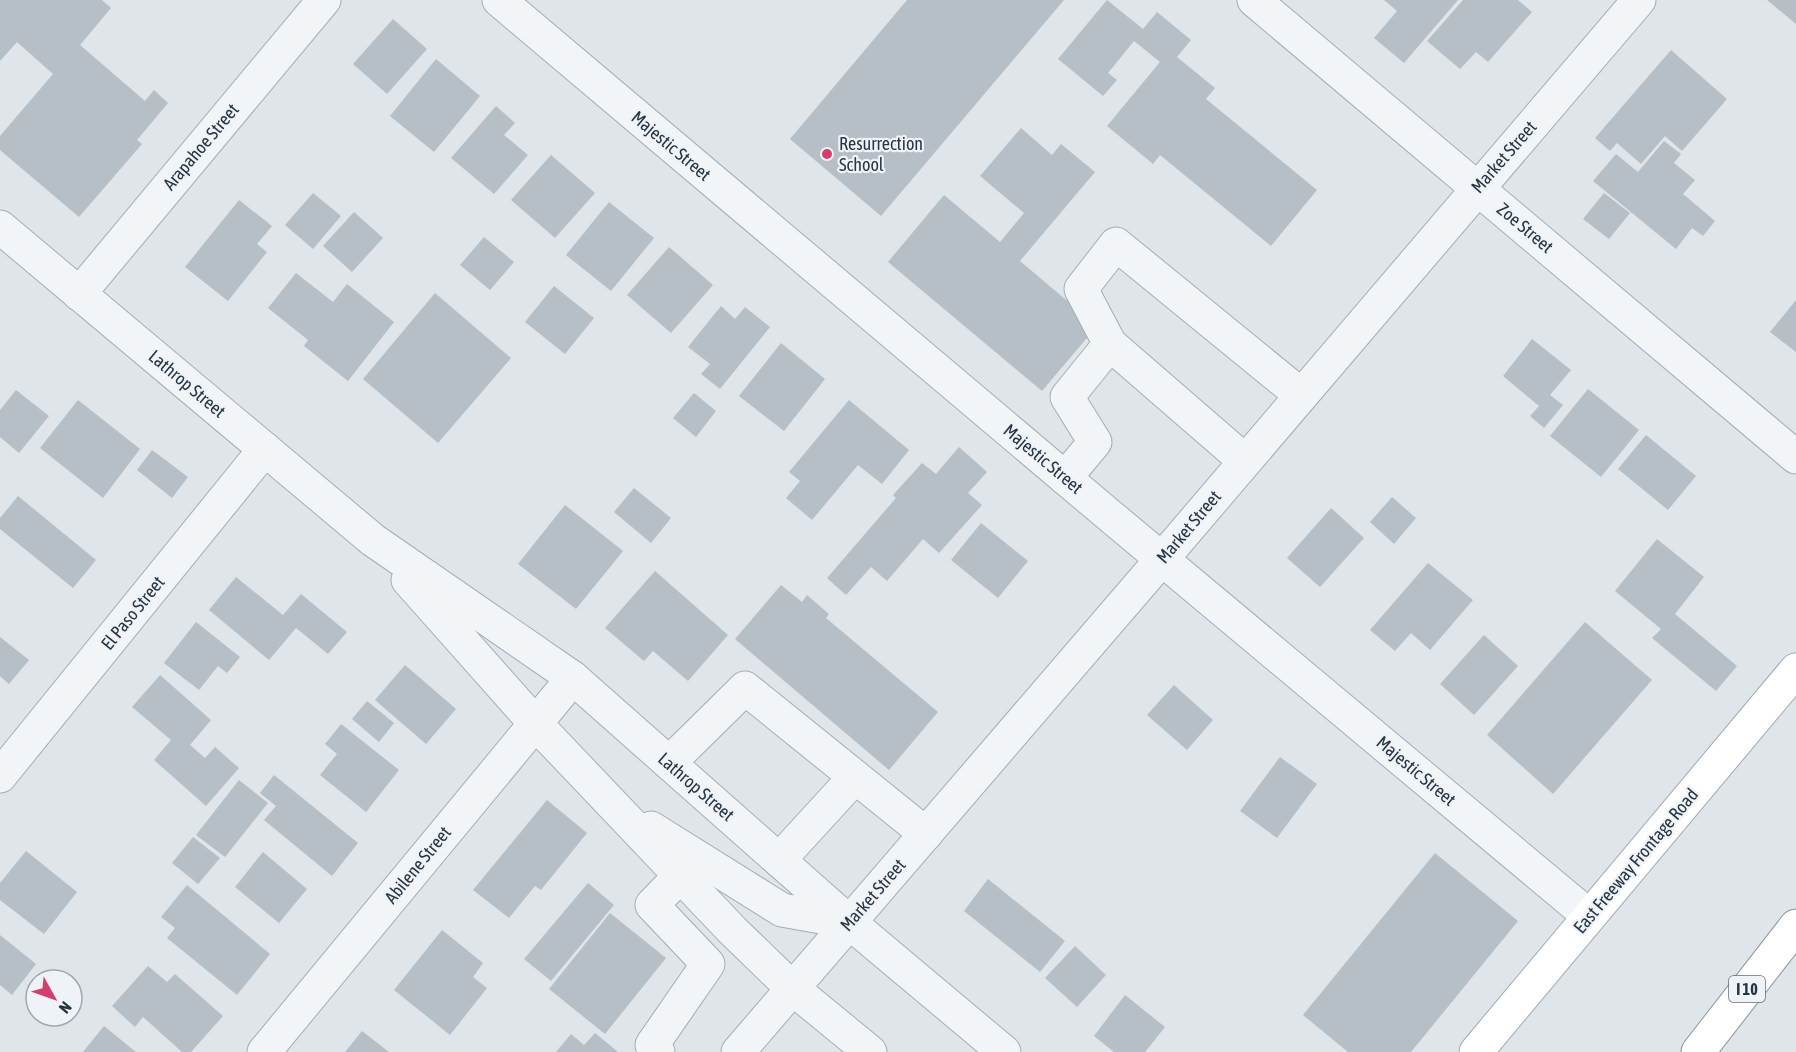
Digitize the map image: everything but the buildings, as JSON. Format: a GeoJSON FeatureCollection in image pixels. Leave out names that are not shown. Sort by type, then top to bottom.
{"type":"FeatureCollection","features":[{"type":"Feature","properties":{"kind":"main road","name":"East Freeway Frontage Road"},"geometry":{"type":"LineString","coordinates":[[1476,1052],[1796,670]]}},
{"type":"Feature","properties":{"kind":"main road","name":"I 10"},"geometry":{"type":"LineString","coordinates":[[1698,1052],[1796,926]]}},
{"type":"Feature","properties":{"kind":"street","name":"Arapahoe Street"},"geometry":{"type":"LineString","coordinates":[[79,294],[324,0]]}},
{"type":"Feature","properties":{"kind":"street","name":"Majestic Street"},"geometry":{"type":"LineString","coordinates":[[498,0],[1589,916]]}},
{"type":"Feature","properties":{"kind":"street","name":"Zoe Street"},"geometry":{"type":"LineString","coordinates":[[1254,0],[1796,457]]}},
{"type":"Feature","properties":{"kind":"street","name":"Market Street"},"geometry":{"type":"LineString","coordinates":[[738,1052],[1639,0]]}},
{"type":"Feature","properties":{"kind":"street","name":"Lathrop Street"},"geometry":{"type":"LineString","coordinates":[[0,227],[373,540],[573,678],[849,922],[1004,1052]]}},
{"type":"Feature","properties":{"kind":"street"},"geometry":{"type":"LineString","coordinates":[[1245,460],[1110,344],[1081,289],[1116,244],[1301,395]]}},
{"type":"Feature","properties":{"kind":"street"},"geometry":{"type":"LineString","coordinates":[[1065,478],[1095,442],[1066,397],[1110,344]]}},
{"type":"Feature","properties":{"kind":"street","name":"El Paso Street"},"geometry":{"type":"LineString","coordinates":[[0,776],[265,449]]}},
{"type":"Feature","properties":{"kind":"street","name":"Lathrop Street"},"geometry":{"type":"LineString","coordinates":[[373,540],[535,723],[734,931],[792,988],[870,1052]]}},
{"type":"Feature","properties":{"kind":"street","name":"Abilene Street"},"geometry":{"type":"LineString","coordinates":[[264,1052],[573,678]]}},
{"type":"Feature","properties":{"kind":"street"},"geometry":{"type":"LineString","coordinates":[[669,763],[745,688],[926,834]]}},
{"type":"Feature","properties":{"kind":"street"},"geometry":{"type":"LineString","coordinates":[[778,860],[855,777]]}},
{"type":"Feature","properties":{"kind":"street"},"geometry":{"type":"LineString","coordinates":[[611,803],[782,910],[849,922]]}},
{"type":"Feature","properties":{"kind":"street"},"geometry":{"type":"LineString","coordinates":[[681,875],[652,905],[708,964]]}},
{"type":"Feature","properties":{"kind":"street"},"geometry":{"type":"LineString","coordinates":[[658,1052],[652,1045],[708,964],[734,931]]}},
{"type":"Feature","properties":{"kind":"place","name":"Resurrection School"},"geometry":{"type":"Point","coordinates":[827,154]}}]}
